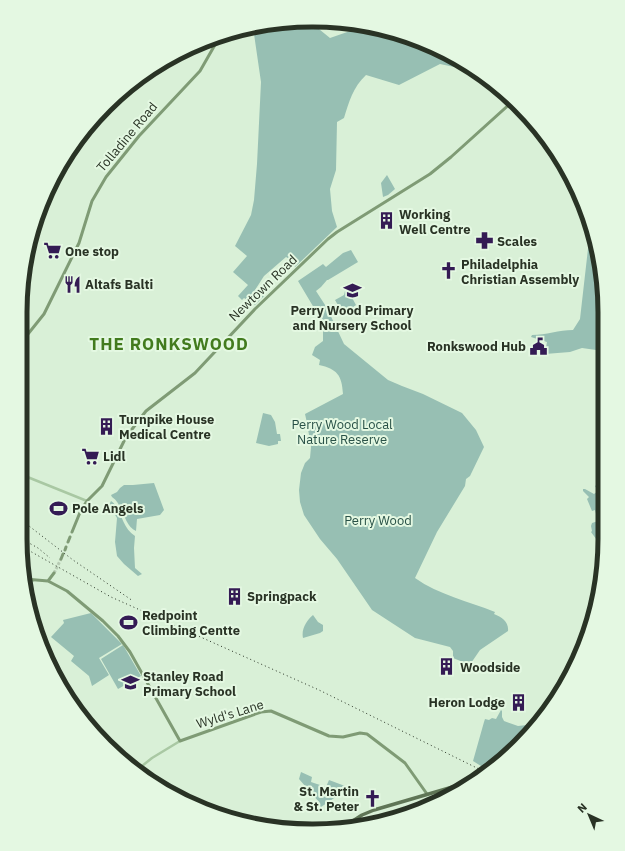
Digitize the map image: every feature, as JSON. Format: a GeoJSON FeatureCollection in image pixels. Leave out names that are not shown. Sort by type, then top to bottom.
{"type":"FeatureCollection","features":[{"type":"Feature","properties":{"kind":"main road","name":"Tolladine Road"},"geometry":{"type":"LineString","coordinates":[[27,335],[44,314],[79,243],[92,201],[106,177],[139,136],[200,71],[215,44]]}},
{"type":"Feature","properties":{"kind":"main road","name":"Newtown Road"},"geometry":{"type":"LineString","coordinates":[[72,532],[81,510],[87,501],[102,486],[126,438],[146,411],[195,373],[254,309],[337,232],[430,174],[452,157],[508,105]]}},
{"type":"Feature","properties":{"kind":"main road"},"geometry":{"type":"LineString","coordinates":[[68,542],[70,537]]}},
{"type":"Feature","properties":{"kind":"main road"},"geometry":{"type":"LineString","coordinates":[[61,559],[63,554]]}},
{"type":"Feature","properties":{"kind":"main road"},"geometry":{"type":"LineString","coordinates":[[48,580],[54,573]]}},
{"type":"Feature","properties":{"kind":"main road"},"geometry":{"type":"LineString","coordinates":[[30,579],[48,580],[60,586],[103,621],[120,638],[130,652],[180,741]]}},
{"type":"Feature","properties":{"kind":"main road","name":"Wyld's Lane"},"geometry":{"type":"LineString","coordinates":[[180,741],[261,712],[271,711],[329,736],[343,737],[360,733],[367,734],[405,763],[427,794]]}},
{"type":"Feature","properties":{"kind":"main road"},"geometry":{"type":"LineString","coordinates":[[353,822],[369,812],[455,786]]}},
{"type":"Feature","properties":{"kind":"street"},"geometry":{"type":"LineString","coordinates":[[27,477],[87,501]]}},
{"type":"Feature","properties":{"kind":"street"},"geometry":{"type":"LineString","coordinates":[[30,582],[36,579]]}},
{"type":"Feature","properties":{"kind":"street","name":"Wyld's Lane"},"geometry":{"type":"LineString","coordinates":[[141,767],[152,758],[180,741]]}},
{"type":"Feature","properties":{"kind":"green space"},"geometry":{"type":"Polygon","coordinates":[[[317,27],[330,38],[353,29],[368,32],[404,42],[422,49],[439,56],[460,68],[440,64],[399,85],[366,75],[352,95],[344,118],[337,122],[336,170],[330,189],[332,211],[337,227],[295,267],[293,261],[286,257],[264,276],[255,290],[264,296],[255,305],[244,298],[242,300],[238,296],[248,285],[233,272],[247,256],[235,246],[251,215],[254,200],[261,82],[254,33],[275,29],[317,27]]]}},
{"type":"Feature","properties":{"kind":"green space"},"geometry":{"type":"Polygon","coordinates":[[[387,175],[395,189],[383,197],[381,183],[387,175]]]}},
{"type":"Feature","properties":{"kind":"green space"},"geometry":{"type":"Polygon","coordinates":[[[589,242],[596,275],[598,350],[582,348],[570,352],[545,354],[547,342],[531,337],[532,335],[573,330],[580,319],[589,242]]]}},
{"type":"Feature","properties":{"kind":"green space","name":"Perry Wood"},"geometry":{"type":"Polygon","coordinates":[[[351,250],[358,262],[327,280],[316,291],[327,308],[344,344],[388,380],[423,394],[462,413],[476,430],[484,447],[470,476],[466,479],[465,486],[437,532],[415,578],[434,589],[495,612],[494,614],[506,622],[508,631],[480,650],[469,666],[466,666],[463,662],[453,658],[453,651],[450,647],[415,638],[372,610],[337,559],[320,539],[304,515],[300,502],[299,490],[301,473],[305,463],[310,458],[311,447],[305,414],[343,394],[340,378],[337,374],[330,369],[319,365],[320,360],[312,355],[315,347],[323,341],[323,323],[298,281],[323,264],[326,267],[343,253],[351,250]]]}},
{"type":"Feature","properties":{"kind":"green space"},"geometry":{"type":"Polygon","coordinates":[[[345,291],[349,292],[356,305],[343,314],[335,300],[344,295],[345,291]]]}},
{"type":"Feature","properties":{"kind":"green space"},"geometry":{"type":"Polygon","coordinates":[[[263,413],[271,415],[275,422],[277,434],[280,434],[281,441],[278,441],[278,444],[269,446],[256,443],[263,413]]]}},
{"type":"Feature","properties":{"kind":"green space"},"geometry":{"type":"Polygon","coordinates":[[[154,483],[164,510],[160,515],[137,519],[136,531],[128,524],[119,505],[111,495],[117,492],[124,485],[154,483]]]}},
{"type":"Feature","properties":{"kind":"green space"},"geometry":{"type":"Polygon","coordinates":[[[598,484],[598,491],[595,486],[598,484]]]}},
{"type":"Feature","properties":{"kind":"green space"},"geometry":{"type":"Polygon","coordinates":[[[583,489],[594,494],[598,491],[598,521],[595,510],[592,511],[587,499],[589,497],[583,489]]]}},
{"type":"Feature","properties":{"kind":"green space"},"geometry":{"type":"Polygon","coordinates":[[[111,501],[115,504],[126,527],[135,536],[135,568],[142,574],[138,576],[117,556],[115,542],[117,518],[109,505],[111,501]]]}},
{"type":"Feature","properties":{"kind":"green space"},"geometry":{"type":"Polygon","coordinates":[[[598,521],[598,541],[591,532],[592,523],[598,521]]]}},
{"type":"Feature","properties":{"kind":"green space"},"geometry":{"type":"Polygon","coordinates":[[[91,613],[122,644],[99,658],[109,675],[92,686],[89,676],[71,661],[74,656],[51,637],[64,623],[63,620],[91,613]]]}},
{"type":"Feature","properties":{"kind":"green space"},"geometry":{"type":"Polygon","coordinates":[[[313,615],[318,622],[323,625],[323,631],[303,638],[305,625],[313,615]]]}},
{"type":"Feature","properties":{"kind":"green space"},"geometry":{"type":"Polygon","coordinates":[[[123,645],[141,676],[118,689],[101,659],[123,645]]]}},
{"type":"Feature","properties":{"kind":"green space"},"geometry":{"type":"Polygon","coordinates":[[[501,710],[504,721],[518,726],[527,725],[528,726],[501,753],[483,767],[473,761],[485,719],[496,719],[501,710]]]}},
{"type":"Feature","properties":{"kind":"green space"},"geometry":{"type":"Polygon","coordinates":[[[301,772],[312,777],[311,782],[326,787],[329,780],[345,786],[343,792],[321,807],[318,804],[319,802],[299,779],[301,772]]]}},
{"type":"Feature","properties":{"kind":"tunnel"},"geometry":{"type":"LineString","coordinates":[[54,573],[61,559]]}},
{"type":"Feature","properties":{"kind":"railway"},"geometry":{"type":"LineString","coordinates":[[27,524],[73,560],[133,601]]}},
{"type":"Feature","properties":{"kind":"railway"},"geometry":{"type":"LineString","coordinates":[[27,542],[38,548],[50,558]]}},
{"type":"Feature","properties":{"kind":"railway"},"geometry":{"type":"LineString","coordinates":[[28,550],[111,597],[319,690],[480,769]]}},
{"type":"Feature","properties":{"kind":"place","name":"Working Well Centre"},"geometry":{"type":"Point","coordinates":[386,221]}},
{"type":"Feature","properties":{"kind":"place","name":"Scales"},"geometry":{"type":"Point","coordinates":[484,241]}},
{"type":"Feature","properties":{"kind":"place","name":"One stop"},"geometry":{"type":"Point","coordinates":[52,251]}},
{"type":"Feature","properties":{"kind":"place","name":"Philadelphia Christian Assembly"},"geometry":{"type":"Point","coordinates":[448,271]}},
{"type":"Feature","properties":{"kind":"place","name":"Altafs Balti"},"geometry":{"type":"Point","coordinates":[72,284]}},
{"type":"Feature","properties":{"kind":"place","name":"Perry Wood Primary and Nursery School"},"geometry":{"type":"Point","coordinates":[352,291]}},
{"type":"Feature","properties":{"kind":"place","name":"Ronkswood Hub"},"geometry":{"type":"Point","coordinates":[539,346]}},
{"type":"Feature","properties":{"kind":"place","name":"Turnpike House Medical Centre"},"geometry":{"type":"Point","coordinates":[106,426]}},
{"type":"Feature","properties":{"kind":"place","name":"Lidl"},"geometry":{"type":"Point","coordinates":[90,456]}},
{"type":"Feature","properties":{"kind":"place","name":"Pole Angels"},"geometry":{"type":"Point","coordinates":[59,508]}},
{"type":"Feature","properties":{"kind":"place","name":"Springpack"},"geometry":{"type":"Point","coordinates":[234,596]}},
{"type":"Feature","properties":{"kind":"place","name":"Redpoint Climbing Centte"},"geometry":{"type":"Point","coordinates":[129,622]}},
{"type":"Feature","properties":{"kind":"place","name":"Woodside"},"geometry":{"type":"Point","coordinates":[447,667]}},
{"type":"Feature","properties":{"kind":"place","name":"Stanley Road Primary School"},"geometry":{"type":"Point","coordinates":[130,683]}},
{"type":"Feature","properties":{"kind":"place","name":"Heron Lodge"},"geometry":{"type":"Point","coordinates":[518,702]}},
{"type":"Feature","properties":{"kind":"place","name":"St. Martin & St. Peter"},"geometry":{"type":"Point","coordinates":[372,798]}},
{"type":"Feature","properties":{"kind":"district","name":"THE RONKSWOOD"},"geometry":{"type":"Point","coordinates":[169,344]}},
{"type":"Feature","properties":{"kind":"park label","name":"Perry Wood Local Nature Reserve"},"geometry":{"type":"Point","coordinates":[342,432]}}]}
